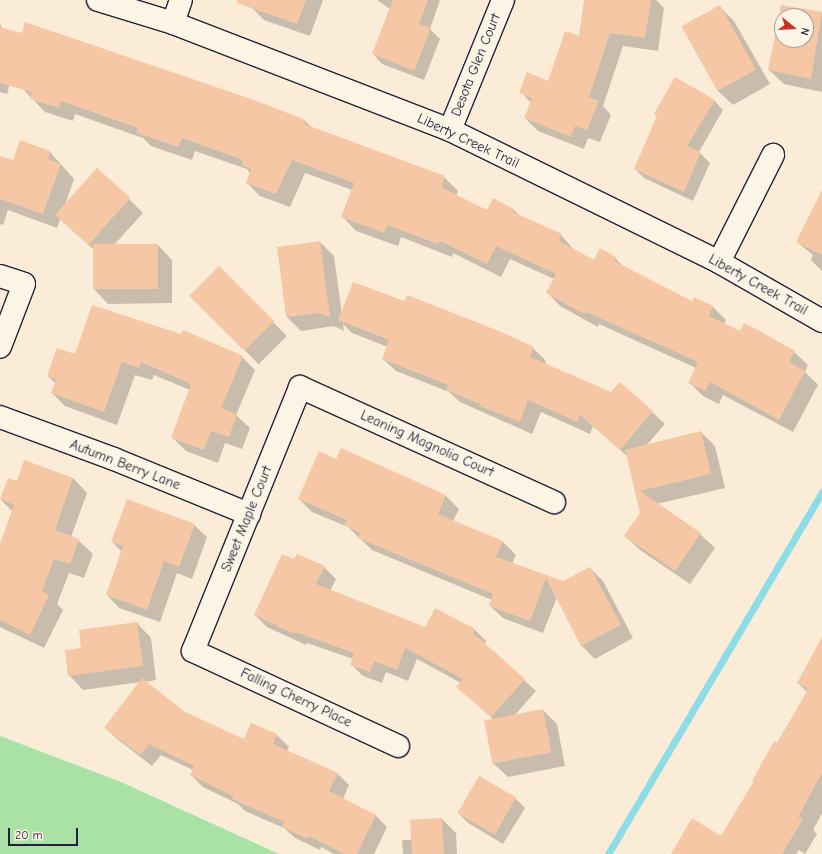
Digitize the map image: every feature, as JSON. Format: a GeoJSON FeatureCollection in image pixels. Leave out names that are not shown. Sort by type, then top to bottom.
{"type":"FeatureCollection","features":[{"type":"Feature","properties":{"kind":"street","name":"Liberty Creek Trail"},"geometry":{"type":"LineString","coordinates":[[98,0],[173,23],[450,130],[719,262],[822,321]]}},
{"type":"Feature","properties":{"kind":"street"},"geometry":{"type":"LineString","coordinates":[[173,23],[181,0]]}},
{"type":"Feature","properties":{"kind":"street","name":"Desota Glen Court"},"geometry":{"type":"LineString","coordinates":[[450,130],[503,0]]}},
{"type":"Feature","properties":{"kind":"street"},"geometry":{"type":"LineString","coordinates":[[719,262],[772,155]]}},
{"type":"Feature","properties":{"kind":"street"},"geometry":{"type":"LineString","coordinates":[[0,276],[24,284],[0,347]]}},
{"type":"Feature","properties":{"kind":"street","name":"Leaning Magnolia Court"},"geometry":{"type":"LineString","coordinates":[[300,387],[554,502]]}},
{"type":"Feature","properties":{"kind":"street","name":"Sweet Maple Court"},"geometry":{"type":"LineString","coordinates":[[194,651],[300,387]]}},
{"type":"Feature","properties":{"kind":"street","name":"Autumn Berry Lane"},"geometry":{"type":"LineString","coordinates":[[0,417],[114,459],[249,514]]}},
{"type":"Feature","properties":{"kind":"street","name":"Falling Cherry Place"},"geometry":{"type":"LineString","coordinates":[[194,651],[398,746]]}},
{"type":"Feature","properties":{"kind":"green space"},"geometry":{"type":"Polygon","coordinates":[[[0,736],[121,782],[279,854],[0,854],[0,736]]]}},
{"type":"Feature","properties":{"kind":"building"},"geometry":{"type":"Polygon","coordinates":[[[237,0],[306,0],[297,24],[237,3],[237,0]]]}},
{"type":"Feature","properties":{"kind":"building"},"geometry":{"type":"Polygon","coordinates":[[[393,0],[428,0],[419,24],[431,28],[414,71],[372,54],[393,0]]]}},
{"type":"Feature","properties":{"kind":"building"},"geometry":{"type":"Polygon","coordinates":[[[584,0],[651,0],[645,38],[610,33],[589,97],[599,101],[587,130],[575,126],[571,137],[524,118],[532,98],[519,93],[527,72],[548,81],[565,31],[579,36],[584,0]]]}},
{"type":"Feature","properties":{"kind":"building"},"geometry":{"type":"Polygon","coordinates":[[[720,5],[756,70],[717,91],[682,26],[720,5]]]}},
{"type":"Feature","properties":{"kind":"building"},"geometry":{"type":"Polygon","coordinates":[[[781,5],[799,8],[780,8],[781,5]]]}},
{"type":"Feature","properties":{"kind":"building"},"geometry":{"type":"Polygon","coordinates":[[[814,11],[822,12],[811,79],[768,70],[774,40],[774,48],[814,48],[814,11]]]}},
{"type":"Feature","properties":{"kind":"building"},"geometry":{"type":"Polygon","coordinates":[[[25,22],[254,100],[306,120],[304,124],[445,176],[441,187],[487,210],[493,198],[514,209],[513,212],[562,234],[559,241],[594,260],[600,248],[616,257],[614,261],[692,301],[694,297],[713,306],[709,316],[740,331],[744,323],[763,333],[795,351],[789,362],[805,371],[779,420],[710,382],[705,391],[688,383],[698,362],[586,312],[584,314],[546,293],[556,274],[496,246],[487,264],[440,241],[438,244],[387,225],[384,233],[341,217],[354,183],[292,160],[276,194],[246,183],[251,169],[241,165],[243,160],[182,138],[178,147],[137,133],[138,128],[61,101],[59,108],[30,99],[32,92],[0,83],[0,27],[22,33],[25,22]]]}},
{"type":"Feature","properties":{"kind":"building"},"geometry":{"type":"Polygon","coordinates":[[[675,77],[715,100],[687,146],[701,152],[684,192],[634,169],[657,116],[654,114],[675,77]]]}},
{"type":"Feature","properties":{"kind":"building"},"geometry":{"type":"Polygon","coordinates":[[[20,140],[50,151],[48,159],[61,164],[43,214],[0,199],[0,156],[13,160],[20,140]]]}},
{"type":"Feature","properties":{"kind":"building"},"geometry":{"type":"Polygon","coordinates":[[[97,168],[130,198],[88,245],[55,215],[97,168]]]}},
{"type":"Feature","properties":{"kind":"building"},"geometry":{"type":"Polygon","coordinates":[[[822,190],[822,255],[796,242],[822,190]]]}},
{"type":"Feature","properties":{"kind":"building"},"geometry":{"type":"Polygon","coordinates":[[[320,241],[330,317],[319,313],[286,317],[277,247],[320,241]]]}},
{"type":"Feature","properties":{"kind":"building"},"geometry":{"type":"Polygon","coordinates":[[[93,244],[158,244],[158,289],[93,289],[93,244]]]}},
{"type":"Feature","properties":{"kind":"building"},"geometry":{"type":"Polygon","coordinates":[[[219,266],[274,321],[244,351],[189,296],[219,266]]]}},
{"type":"Feature","properties":{"kind":"building"},"geometry":{"type":"Polygon","coordinates":[[[353,282],[404,301],[407,295],[499,331],[534,347],[530,357],[611,392],[620,382],[653,411],[620,450],[580,415],[577,422],[528,400],[520,422],[479,406],[480,404],[446,390],[448,385],[382,359],[389,340],[338,320],[353,282]]]}},
{"type":"Feature","properties":{"kind":"building"},"geometry":{"type":"Polygon","coordinates":[[[92,305],[181,334],[183,330],[243,356],[221,408],[237,414],[229,437],[211,431],[204,450],[171,438],[191,384],[141,362],[139,368],[122,362],[104,412],[51,393],[56,379],[47,376],[57,348],[75,354],[92,305]]]}},
{"type":"Feature","properties":{"kind":"building"},"geometry":{"type":"Polygon","coordinates":[[[701,431],[711,474],[640,491],[701,533],[675,571],[624,536],[640,513],[625,450],[701,431]]]}},
{"type":"Feature","properties":{"kind":"building"},"geometry":{"type":"Polygon","coordinates":[[[341,448],[446,495],[438,514],[503,541],[496,557],[563,581],[590,567],[621,625],[581,646],[546,578],[530,621],[489,606],[493,594],[358,538],[360,533],[344,525],[347,520],[298,499],[319,451],[336,459],[341,448]]]}},
{"type":"Feature","properties":{"kind":"building"},"geometry":{"type":"Polygon","coordinates":[[[24,460],[73,478],[55,530],[79,539],[70,564],[54,559],[42,591],[49,595],[30,635],[0,620],[0,544],[14,505],[0,499],[8,478],[17,481],[24,460]]]}},
{"type":"Feature","properties":{"kind":"building"},"geometry":{"type":"Polygon","coordinates":[[[127,499],[195,524],[179,567],[164,561],[147,610],[106,595],[123,546],[111,542],[127,499]]]}},
{"type":"Feature","properties":{"kind":"building"},"geometry":{"type":"Polygon","coordinates":[[[282,554],[294,559],[297,554],[325,566],[316,584],[425,627],[435,608],[475,629],[473,633],[525,679],[491,717],[456,687],[463,679],[405,648],[397,670],[374,661],[370,672],[350,665],[354,653],[295,632],[294,634],[254,615],[282,554]]]}},
{"type":"Feature","properties":{"kind":"building"},"geometry":{"type":"Polygon","coordinates":[[[137,622],[143,666],[68,676],[65,650],[81,648],[79,630],[137,622]]]}},
{"type":"Feature","properties":{"kind":"building"},"geometry":{"type":"Polygon","coordinates":[[[822,637],[822,773],[798,817],[803,819],[782,854],[671,854],[692,818],[721,836],[754,781],[752,781],[774,741],[778,743],[808,689],[797,683],[822,637]]]}},
{"type":"Feature","properties":{"kind":"building"},"geometry":{"type":"Polygon","coordinates":[[[142,678],[185,712],[244,739],[251,723],[277,734],[273,744],[338,773],[329,791],[376,815],[357,854],[344,854],[309,836],[308,839],[282,827],[284,822],[232,799],[233,796],[190,775],[194,766],[149,744],[140,755],[104,728],[142,678]]]}},
{"type":"Feature","properties":{"kind":"building"},"geometry":{"type":"Polygon","coordinates":[[[543,709],[551,752],[492,764],[484,720],[543,709]]]}},
{"type":"Feature","properties":{"kind":"building"},"geometry":{"type":"Polygon","coordinates":[[[479,776],[516,798],[495,835],[458,813],[479,776]]]}},
{"type":"Feature","properties":{"kind":"building"},"geometry":{"type":"Polygon","coordinates":[[[442,818],[444,854],[412,854],[410,820],[442,818]]]}},
{"type":"Feature","properties":{"kind":"waterway"},"geometry":{"type":"LineString","coordinates":[[608,854],[822,492]]}}]}
